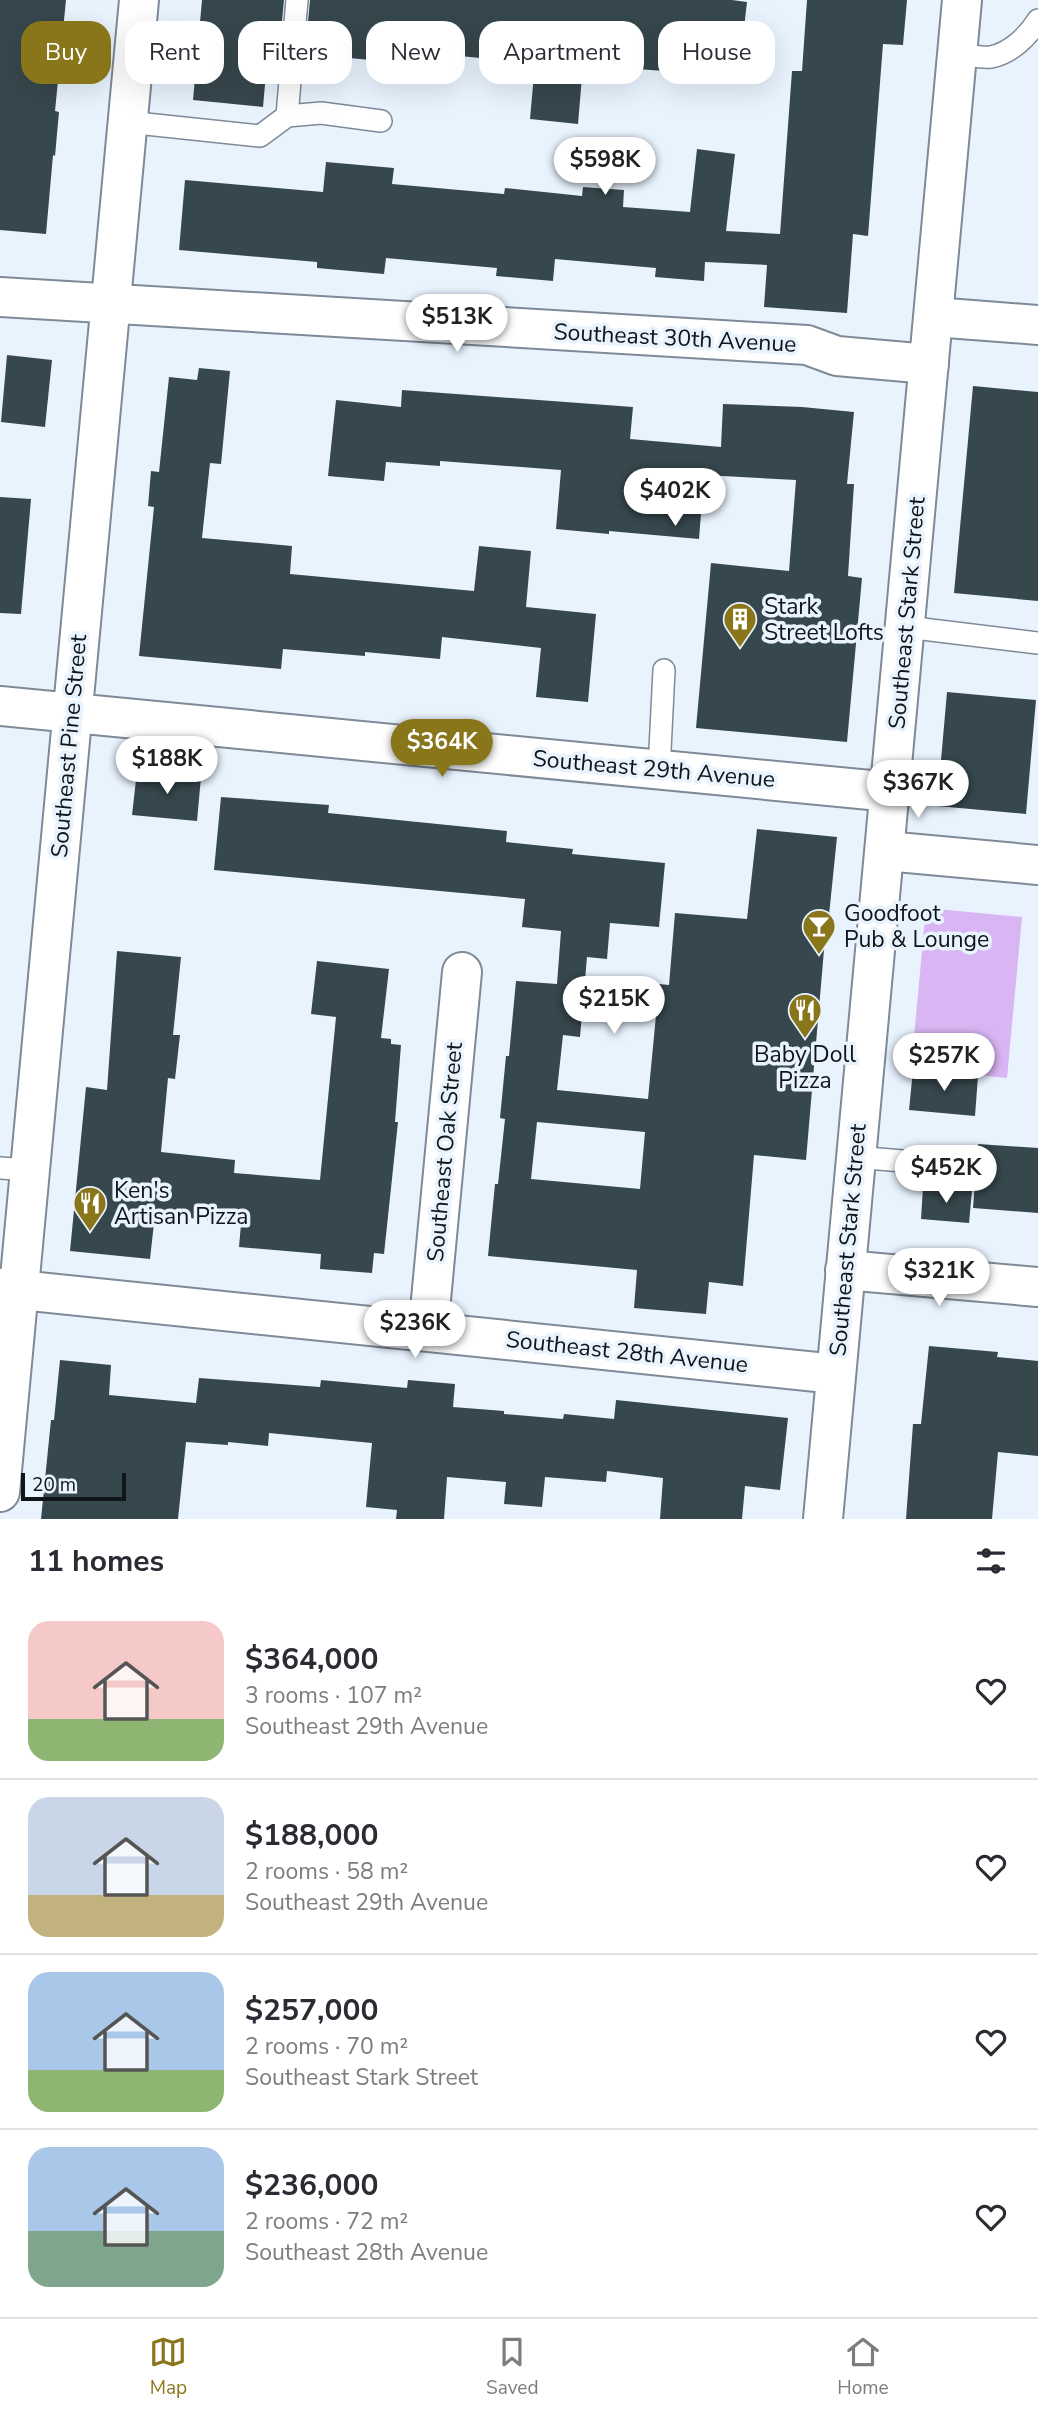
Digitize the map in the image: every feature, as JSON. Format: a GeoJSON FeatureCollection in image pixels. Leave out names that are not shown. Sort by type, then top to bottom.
{"type":"FeatureCollection","features":[{"type":"Feature","properties":{"kind":"street","name":"Southeast Pine Street"},"geometry":{"type":"LineString","coordinates":[[0,1493],[15,1169],[73,714],[139,0]]}},
{"type":"Feature","properties":{"kind":"street","name":"Southeast Stark Street"},"geometry":{"type":"LineString","coordinates":[[823,1519],[962,0]]}},
{"type":"Feature","properties":{"kind":"street","name":"Southeast 30th Avenue"},"geometry":{"type":"LineString","coordinates":[[0,297],[807,345],[837,356],[929,364]]}},
{"type":"Feature","properties":{"kind":"street"},"geometry":{"type":"LineString","coordinates":[[934,317],[1038,326]]}},
{"type":"Feature","properties":{"kind":"street","name":"Southeast 29th Avenue"},"geometry":{"type":"LineString","coordinates":[[0,706],[891,792]]}},
{"type":"Feature","properties":{"kind":"street"},"geometry":{"type":"LineString","coordinates":[[886,851],[1038,865]]}},
{"type":"Feature","properties":{"kind":"street","name":"Southeast Oak Street"},"geometry":{"type":"LineString","coordinates":[[428,1331],[462,972]]}},
{"type":"Feature","properties":{"kind":"street"},"geometry":{"type":"LineString","coordinates":[[845,1270],[1038,1287]]}},
{"type":"Feature","properties":{"kind":"street","name":"Southeast 28th Avenue"},"geometry":{"type":"LineString","coordinates":[[9,1289],[836,1374]]}},
{"type":"Feature","properties":{"kind":"lane"},"geometry":{"type":"LineString","coordinates":[[287,116],[297,0]]}},
{"type":"Feature","properties":{"kind":"lane"},"geometry":{"type":"LineString","coordinates":[[958,54],[991,57],[1028,35],[1038,20]]}},
{"type":"Feature","properties":{"kind":"lane"},"geometry":{"type":"LineString","coordinates":[[127,122],[260,136],[287,116],[321,113],[381,121]]}},
{"type":"Feature","properties":{"kind":"lane"},"geometry":{"type":"LineString","coordinates":[[906,627],[1038,643]]}},
{"type":"Feature","properties":{"kind":"lane"},"geometry":{"type":"LineString","coordinates":[[659,770],[664,670]]}},
{"type":"Feature","properties":{"kind":"lane"},"geometry":{"type":"LineString","coordinates":[[855,1157],[950,1165]]}},
{"type":"Feature","properties":{"kind":"shaded area"},"geometry":{"type":"Polygon","coordinates":[[[926,908],[1022,917],[1007,1078],[911,1069],[926,908]]]}},
{"type":"Feature","properties":{"kind":"building"},"geometry":{"type":"Polygon","coordinates":[[[0,0],[66,0],[64,21],[21,21],[21,84],[58,84],[55,111],[59,112],[46,234],[0,230],[0,0]]]}},
{"type":"Feature","properties":{"kind":"building"},"geometry":{"type":"Polygon","coordinates":[[[202,0],[284,0],[282,21],[238,21],[238,84],[265,84],[263,107],[193,100],[194,84],[224,84],[224,21],[200,21],[202,0]]]}},
{"type":"Feature","properties":{"kind":"building"},"geometry":{"type":"Polygon","coordinates":[[[310,0],[747,2],[745,21],[658,21],[658,71],[644,70],[644,21],[479,21],[479,58],[465,57],[465,21],[366,21],[366,60],[352,58],[352,21],[308,21],[310,0]]]}},
{"type":"Feature","properties":{"kind":"building"},"geometry":{"type":"Polygon","coordinates":[[[807,0],[907,0],[903,45],[883,44],[868,236],[853,234],[847,313],[764,307],[767,265],[705,262],[704,281],[655,277],[656,268],[555,259],[553,281],[496,276],[497,268],[386,258],[384,274],[317,268],[317,262],[179,250],[185,180],[323,192],[326,162],[394,168],[392,184],[504,194],[505,188],[582,196],[583,187],[624,190],[623,207],[690,212],[697,149],[735,154],[726,231],[780,234],[792,71],[802,71],[807,0]]]}},
{"type":"Feature","properties":{"kind":"building"},"geometry":{"type":"Polygon","coordinates":[[[533,84],[581,84],[578,124],[530,119],[533,84]]]}},
{"type":"Feature","properties":{"kind":"building"},"geometry":{"type":"Polygon","coordinates":[[[7,355],[52,360],[45,427],[1,422],[7,355]]]}},
{"type":"Feature","properties":{"kind":"building"},"geometry":{"type":"Polygon","coordinates":[[[199,368],[230,371],[221,464],[210,463],[202,538],[292,546],[290,574],[474,591],[479,546],[531,551],[526,607],[596,614],[588,702],[536,697],[541,648],[442,637],[440,659],[365,652],[365,656],[283,649],[281,669],[139,656],[154,507],[148,506],[151,471],[159,472],[169,377],[197,380],[199,368]]]}},
{"type":"Feature","properties":{"kind":"building"},"geometry":{"type":"Polygon","coordinates":[[[973,386],[1038,392],[1038,601],[954,593],[973,386]]]}},
{"type":"Feature","properties":{"kind":"building"},"geometry":{"type":"Polygon","coordinates":[[[402,390],[633,407],[630,439],[721,447],[723,404],[854,412],[847,484],[854,484],[848,576],[862,578],[847,742],[696,728],[711,563],[789,571],[796,480],[704,475],[699,539],[556,529],[561,470],[440,461],[440,466],[386,462],[384,481],[328,476],[336,400],[401,407],[402,390]]]}},
{"type":"Feature","properties":{"kind":"building"},"geometry":{"type":"Polygon","coordinates":[[[0,497],[31,499],[21,614],[0,613],[0,497]]]}},
{"type":"Feature","properties":{"kind":"building"},"geometry":{"type":"Polygon","coordinates":[[[947,692],[1036,700],[1026,814],[937,806],[947,692]]]}},
{"type":"Feature","properties":{"kind":"building"},"geometry":{"type":"Polygon","coordinates":[[[137,771],[201,777],[197,821],[132,815],[137,771]]]}},
{"type":"Feature","properties":{"kind":"building"},"geometry":{"type":"Polygon","coordinates":[[[221,797],[329,805],[328,813],[507,831],[506,842],[573,849],[572,854],[665,863],[659,927],[610,923],[607,959],[587,957],[580,1037],[563,1035],[557,1090],[648,1099],[659,984],[669,985],[675,913],[747,919],[757,829],[837,837],[827,915],[806,1160],[754,1155],[743,1286],[709,1282],[706,1314],[634,1308],[637,1270],[488,1256],[505,1119],[500,1118],[516,981],[557,984],[561,931],[522,927],[525,899],[214,870],[221,797]],[[537,1122],[531,1179],[640,1189],[645,1132],[537,1122]]]}},
{"type":"Feature","properties":{"kind":"building"},"geometry":{"type":"Polygon","coordinates":[[[117,951],[181,957],[173,1035],[180,1035],[175,1079],[168,1078],[161,1152],[235,1160],[234,1173],[320,1180],[336,1017],[311,1014],[317,961],[389,969],[381,1038],[391,1039],[391,1044],[401,1045],[395,1122],[398,1122],[384,1254],[374,1253],[372,1273],[320,1269],[321,1254],[239,1247],[241,1224],[155,1214],[150,1259],[70,1251],[86,1087],[107,1090],[117,951]]]}},
{"type":"Feature","properties":{"kind":"building"},"geometry":{"type":"Polygon","coordinates":[[[913,1070],[978,1076],[975,1116],[909,1110],[913,1070]]]}},
{"type":"Feature","properties":{"kind":"building"},"geometry":{"type":"Polygon","coordinates":[[[978,1144],[1038,1148],[1038,1213],[973,1208],[978,1144]]]}},
{"type":"Feature","properties":{"kind":"building"},"geometry":{"type":"Polygon","coordinates":[[[923,1187],[972,1191],[969,1223],[921,1219],[923,1187]]]}},
{"type":"Feature","properties":{"kind":"building"},"geometry":{"type":"Polygon","coordinates":[[[929,1346],[998,1352],[997,1357],[1038,1361],[1038,1456],[998,1452],[992,1519],[906,1519],[913,1424],[921,1424],[929,1346]]]}},
{"type":"Feature","properties":{"kind":"building"},"geometry":{"type":"Polygon","coordinates":[[[60,1360],[111,1365],[109,1395],[196,1403],[199,1378],[320,1387],[321,1380],[407,1388],[408,1380],[455,1384],[453,1407],[504,1411],[504,1414],[563,1419],[564,1414],[614,1419],[616,1400],[788,1418],[780,1490],[745,1486],[742,1519],[660,1519],[663,1478],[607,1471],[606,1482],[545,1477],[542,1507],[504,1504],[506,1482],[447,1477],[444,1519],[396,1519],[397,1510],[366,1507],[372,1443],[269,1433],[268,1446],[186,1442],[178,1519],[41,1519],[60,1360]]]}},
{"type":"Feature","properties":{"kind":"place","name":"Stark Street Lofts"},"geometry":{"type":"Point","coordinates":[740,649]}},
{"type":"Feature","properties":{"kind":"place","name":"Goodfoot Pub & Lounge"},"geometry":{"type":"Point","coordinates":[819,956]}},
{"type":"Feature","properties":{"kind":"place","name":"Baby Doll Pizza"},"geometry":{"type":"Point","coordinates":[805,1040]}},
{"type":"Feature","properties":{"kind":"place","name":"Ken's Artisan Pizza"},"geometry":{"type":"Point","coordinates":[90,1233]}}]}
